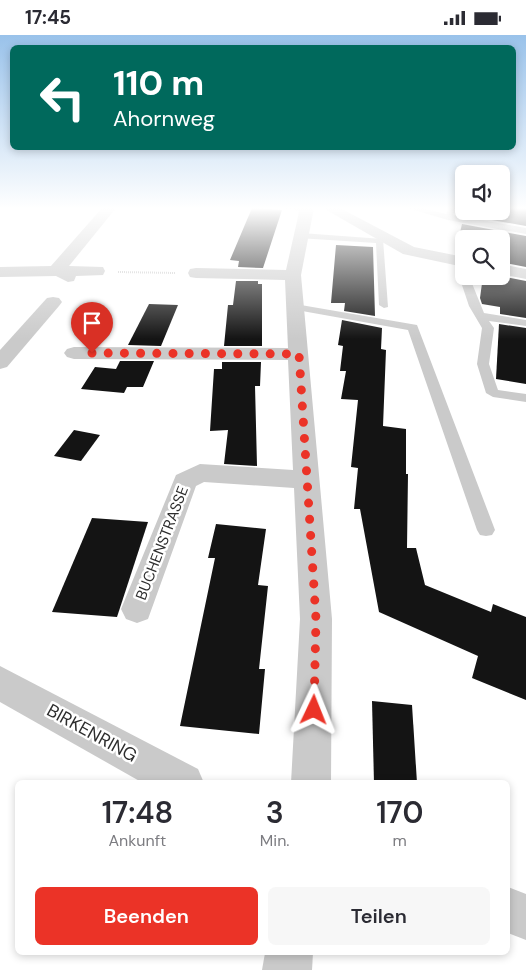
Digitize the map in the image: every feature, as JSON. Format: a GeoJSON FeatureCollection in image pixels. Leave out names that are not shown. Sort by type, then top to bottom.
{"type":"FeatureCollection","features":[{"type":"Feature","properties":{"kind":"street"},"geometry":{"type":"LineString","coordinates":[[64,274],[79,252]]}},
{"type":"Feature","properties":{"kind":"street"},"geometry":{"type":"LineString","coordinates":[[298,252],[293,275],[316,619],[311,780]]}},
{"type":"Feature","properties":{"kind":"street"},"geometry":{"type":"LineString","coordinates":[[411,252],[455,266]]}},
{"type":"Feature","properties":{"kind":"street"},"geometry":{"type":"LineString","coordinates":[[0,272],[64,274],[97,271]]}},
{"type":"Feature","properties":{"kind":"street"},"geometry":{"type":"LineString","coordinates":[[510,271],[526,274]]}},
{"type":"Feature","properties":{"kind":"street"},"geometry":{"type":"LineString","coordinates":[[196,273],[293,275]]}},
{"type":"Feature","properties":{"kind":"street"},"geometry":{"type":"LineString","coordinates":[[0,363],[53,302]]}},
{"type":"Feature","properties":{"kind":"street"},"geometry":{"type":"LineString","coordinates":[[74,353],[299,354]]}},
{"type":"Feature","properties":{"kind":"street","name":"BUCHENSTRASSE"},"geometry":{"type":"LineString","coordinates":[[137,609],[186,481],[200,473],[307,480]]}},
{"type":"Feature","properties":{"kind":"street","name":"BIRKENRING"},"geometry":{"type":"LineString","coordinates":[[0,683],[178,780]]}},
{"type":"Feature","properties":{"kind":"street"},"geometry":{"type":"LineString","coordinates":[[510,911],[526,917]]}},
{"type":"Feature","properties":{"kind":"street"},"geometry":{"type":"LineString","coordinates":[[287,970],[289,955]]}},
{"type":"Feature","properties":{"kind":"lane"},"geometry":{"type":"LineString","coordinates":[[381,252],[384,305]]}},
{"type":"Feature","properties":{"kind":"lane"},"geometry":{"type":"LineString","coordinates":[[468,285],[474,306],[488,328],[483,364],[493,393],[526,398]]}},
{"type":"Feature","properties":{"kind":"lane"},"geometry":{"type":"LineString","coordinates":[[296,307],[413,327],[486,530]]}},
{"type":"Feature","properties":{"kind":"lane"},"geometry":{"type":"LineString","coordinates":[[480,316],[526,323]]}},
{"type":"Feature","properties":{"kind":"path"},"geometry":{"type":"LineString","coordinates":[[97,271],[196,273]]}},
{"type":"Feature","properties":{"kind":"building"},"geometry":{"type":"Polygon","coordinates":[[[234,252],[268,252],[263,268],[238,267],[239,261],[230,260],[234,252]]]}},
{"type":"Feature","properties":{"kind":"building"},"geometry":{"type":"Polygon","coordinates":[[[335,252],[373,252],[375,316],[344,311],[345,303],[331,303],[335,252]]]}},
{"type":"Feature","properties":{"kind":"building"},"geometry":{"type":"Polygon","coordinates":[[[510,252],[526,252],[526,267],[510,264],[510,252]]]}},
{"type":"Feature","properties":{"kind":"building"},"geometry":{"type":"Polygon","coordinates":[[[510,278],[526,281],[526,318],[500,314],[500,307],[482,304],[480,298],[482,285],[510,285],[510,278]]]}},
{"type":"Feature","properties":{"kind":"building"},"geometry":{"type":"Polygon","coordinates":[[[236,281],[258,281],[258,284],[262,284],[262,346],[224,346],[228,305],[233,305],[236,281]]]}},
{"type":"Feature","properties":{"kind":"building"},"geometry":{"type":"Polygon","coordinates":[[[149,304],[178,305],[161,346],[128,345],[149,304]]]}},
{"type":"Feature","properties":{"kind":"building"},"geometry":{"type":"Polygon","coordinates":[[[342,320],[382,328],[381,349],[386,350],[383,426],[406,429],[406,474],[408,474],[407,548],[416,548],[425,585],[491,612],[493,604],[526,617],[526,700],[472,678],[478,656],[379,612],[360,509],[354,509],[358,468],[351,467],[358,400],[341,399],[346,371],[340,371],[343,346],[338,345],[342,320]]]}},
{"type":"Feature","properties":{"kind":"building"},"geometry":{"type":"Polygon","coordinates":[[[499,324],[526,328],[526,384],[496,379],[499,324]]]}},
{"type":"Feature","properties":{"kind":"building"},"geometry":{"type":"Polygon","coordinates":[[[120,361],[154,361],[143,387],[127,387],[124,393],[81,389],[95,367],[116,369],[120,361]]]}},
{"type":"Feature","properties":{"kind":"building"},"geometry":{"type":"Polygon","coordinates":[[[222,362],[261,362],[260,386],[255,386],[257,466],[224,464],[228,430],[210,431],[214,369],[222,369],[222,362]]]}},
{"type":"Feature","properties":{"kind":"building"},"geometry":{"type":"Polygon","coordinates":[[[74,430],[100,435],[81,461],[54,456],[74,430]]]}},
{"type":"Feature","properties":{"kind":"building"},"geometry":{"type":"Polygon","coordinates":[[[92,518],[148,522],[117,617],[52,612],[92,518]]]}},
{"type":"Feature","properties":{"kind":"building"},"geometry":{"type":"Polygon","coordinates":[[[216,524],[266,529],[258,585],[268,586],[259,669],[265,669],[259,734],[180,726],[215,558],[208,558],[216,524]]]}},
{"type":"Feature","properties":{"kind":"building"},"geometry":{"type":"Polygon","coordinates":[[[372,701],[412,705],[417,780],[374,780],[372,701]]]}},
{"type":"Feature","properties":{"kind":"route"},"geometry":{"type":"LineString","coordinates":[[92,353],[299,354],[316,619],[314,710]]}}]}
